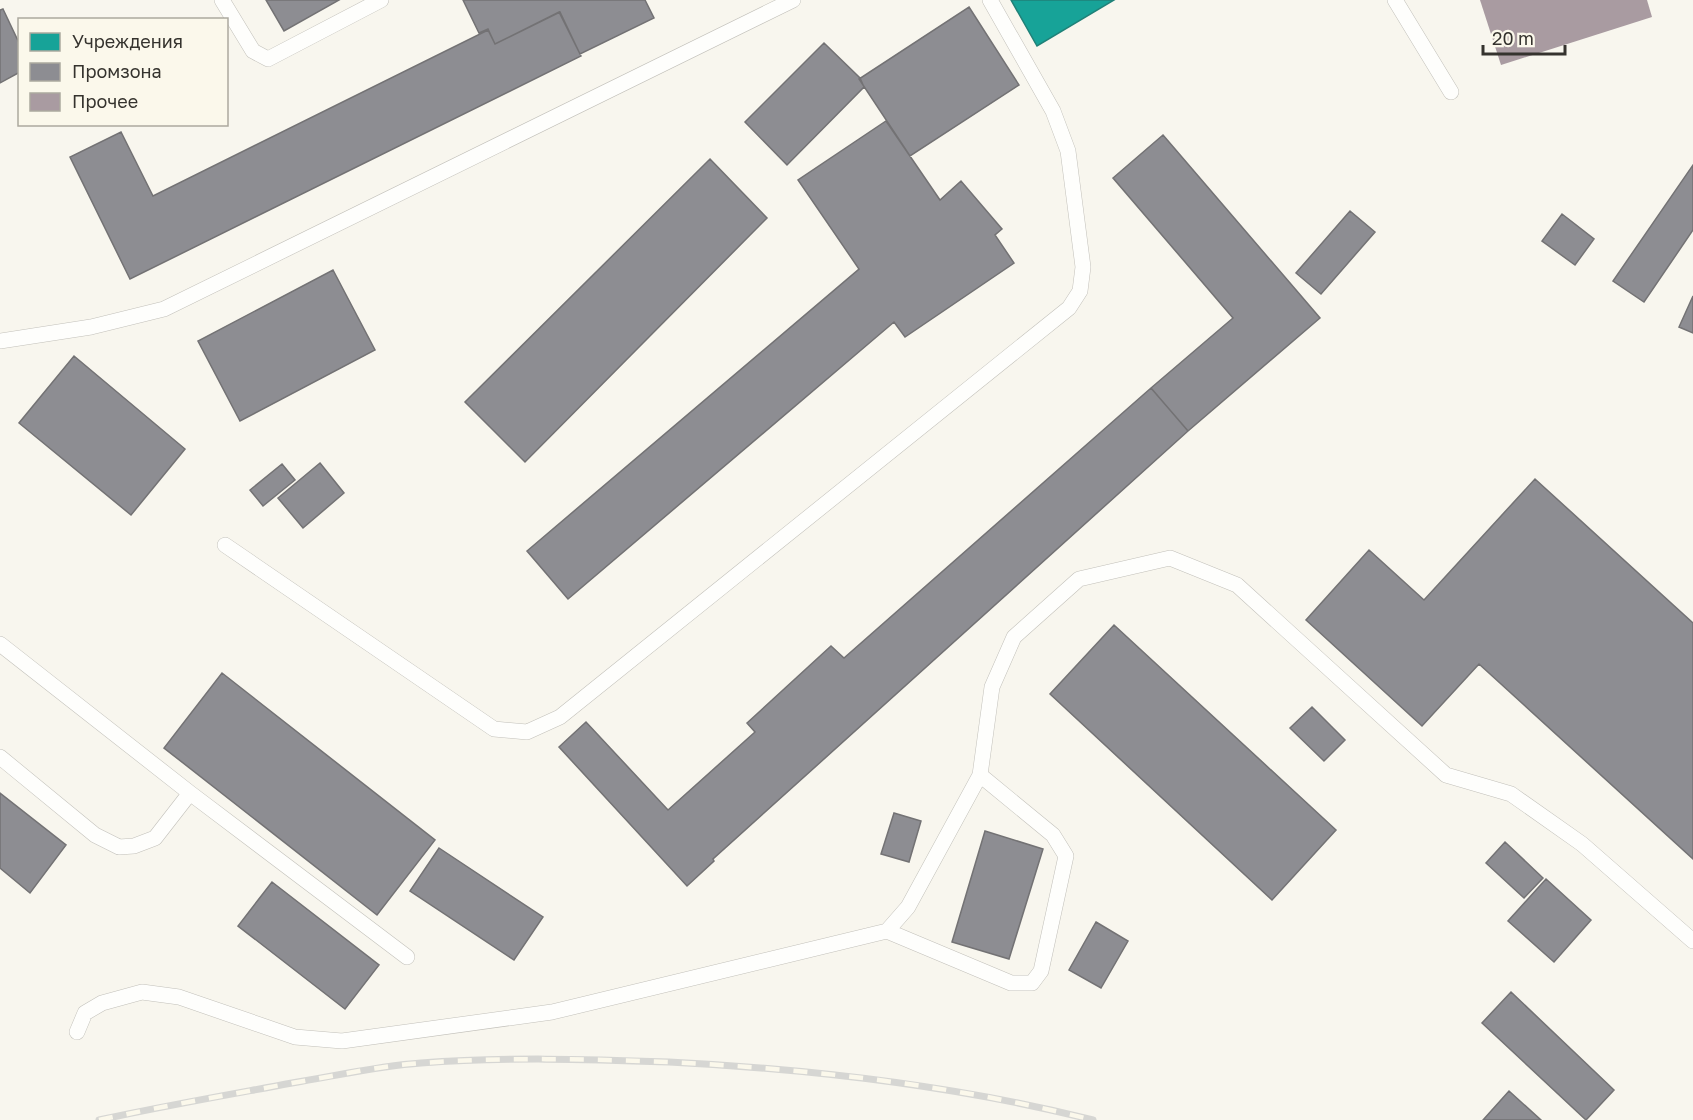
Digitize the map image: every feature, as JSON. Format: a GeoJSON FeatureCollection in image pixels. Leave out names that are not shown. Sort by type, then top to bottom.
{"type":"FeatureCollection","features":[{"type":"Feature","properties":{"kind":"lane"},"geometry":{"type":"LineString","coordinates":[[222,0],[253,51],[268,60],[381,0]]}},
{"type":"Feature","properties":{"kind":"lane"},"geometry":{"type":"LineString","coordinates":[[0,341],[91,327],[164,309],[793,0]]}},
{"type":"Feature","properties":{"kind":"lane"},"geometry":{"type":"LineString","coordinates":[[225,545],[494,729],[527,732],[560,717],[1069,308],[1080,291],[1083,267],[1068,151],[1053,111],[990,0]]}},
{"type":"Feature","properties":{"kind":"lane"},"geometry":{"type":"LineString","coordinates":[[1395,0],[1451,92]]}},
{"type":"Feature","properties":{"kind":"lane"},"geometry":{"type":"LineString","coordinates":[[888,931],[908,907],[980,775],[992,687],[1014,637],[1079,579],[1170,558],[1237,585],[1446,775],[1511,794],[1582,844],[1693,941]]}},
{"type":"Feature","properties":{"kind":"lane"},"geometry":{"type":"LineString","coordinates":[[0,644],[190,793],[407,957]]}},
{"type":"Feature","properties":{"kind":"lane"},"geometry":{"type":"LineString","coordinates":[[0,757],[95,835],[118,847],[134,846],[155,838],[190,793]]}},
{"type":"Feature","properties":{"kind":"lane"},"geometry":{"type":"LineString","coordinates":[[77,1032],[85,1013],[102,1003],[142,992],[179,997],[295,1037],[342,1041],[552,1011],[888,931],[1011,982],[1032,983],[1041,971],[1066,856],[1053,835],[980,775]]}},
{"type":"Feature","properties":{"kind":"building: Учреждения"},"geometry":{"type":"Polygon","coordinates":[[[1011,0],[1114,0],[1037,46],[1011,0]]]}},
{"type":"Feature","properties":{"kind":"building: Промзона"},"geometry":{"type":"Polygon","coordinates":[[[266,0],[339,0],[284,31],[266,0]]]}},
{"type":"Feature","properties":{"kind":"building: Промзона"},"geometry":{"type":"Polygon","coordinates":[[[463,0],[645,0],[654,18],[580,54],[560,12],[495,44],[488,29],[479,33],[463,0]]]}},
{"type":"Feature","properties":{"kind":"building: Промзона"},"geometry":{"type":"Polygon","coordinates":[[[969,7],[1019,85],[910,156],[859,79],[969,7]]]}},
{"type":"Feature","properties":{"kind":"building: Промзона"},"geometry":{"type":"Polygon","coordinates":[[[3,9],[18,41],[18,73],[0,83],[0,10],[3,9]]]}},
{"type":"Feature","properties":{"kind":"building: Промзона"},"geometry":{"type":"Polygon","coordinates":[[[559,12],[581,56],[130,279],[70,157],[121,132],[153,196],[488,30],[495,44],[559,12]]]}},
{"type":"Feature","properties":{"kind":"building: Промзона"},"geometry":{"type":"Polygon","coordinates":[[[824,43],[860,78],[864,87],[787,165],[745,122],[824,43]]]}},
{"type":"Feature","properties":{"kind":"building: Промзона"},"geometry":{"type":"Polygon","coordinates":[[[886,121],[940,200],[961,181],[1002,229],[995,235],[1014,263],[905,337],[894,322],[568,599],[527,551],[859,269],[798,180],[886,121]]]}},
{"type":"Feature","properties":{"kind":"building: Промзона"},"geometry":{"type":"Polygon","coordinates":[[[1163,135],[1320,318],[1188,431],[1151,388],[1233,318],[1113,178],[1163,135]]]}},
{"type":"Feature","properties":{"kind":"building: Промзона"},"geometry":{"type":"Polygon","coordinates":[[[710,159],[767,218],[525,462],[465,402],[710,159]]]}},
{"type":"Feature","properties":{"kind":"building: Промзона"},"geometry":{"type":"Polygon","coordinates":[[[1693,165],[1693,230],[1644,302],[1613,281],[1693,165]]]}},
{"type":"Feature","properties":{"kind":"building: Промзона"},"geometry":{"type":"Polygon","coordinates":[[[1350,211],[1375,232],[1321,294],[1296,273],[1350,211]]]}},
{"type":"Feature","properties":{"kind":"building: Промзона"},"geometry":{"type":"Polygon","coordinates":[[[1562,214],[1594,239],[1575,265],[1542,241],[1562,214]]]}},
{"type":"Feature","properties":{"kind":"building: Промзона"},"geometry":{"type":"Polygon","coordinates":[[[333,270],[375,350],[240,421],[198,341],[333,270]]]}},
{"type":"Feature","properties":{"kind":"building: Промзона"},"geometry":{"type":"Polygon","coordinates":[[[1693,296],[1693,333],[1679,327],[1693,296]]]}},
{"type":"Feature","properties":{"kind":"building: Промзона"},"geometry":{"type":"Polygon","coordinates":[[[74,356],[185,449],[131,515],[19,423],[74,356]]]}},
{"type":"Feature","properties":{"kind":"building: Промзона"},"geometry":{"type":"Polygon","coordinates":[[[1151,388],[1188,431],[713,859],[714,861],[687,886],[559,747],[586,722],[668,810],[755,732],[747,723],[831,646],[844,658],[1151,388]]]}},
{"type":"Feature","properties":{"kind":"building: Промзона"},"geometry":{"type":"Polygon","coordinates":[[[320,463],[344,493],[303,528],[278,498],[320,463]]]}},
{"type":"Feature","properties":{"kind":"building: Промзона"},"geometry":{"type":"Polygon","coordinates":[[[282,464],[295,480],[263,506],[250,490],[282,464]]]}},
{"type":"Feature","properties":{"kind":"building: Промзона"},"geometry":{"type":"Polygon","coordinates":[[[1535,479],[1693,623],[1693,859],[1479,664],[1422,726],[1306,620],[1369,550],[1424,600],[1535,479]]]}},
{"type":"Feature","properties":{"kind":"building: Промзона"},"geometry":{"type":"Polygon","coordinates":[[[1114,625],[1336,830],[1272,900],[1050,694],[1114,625]]]}},
{"type":"Feature","properties":{"kind":"building: Промзона"},"geometry":{"type":"Polygon","coordinates":[[[222,673],[435,840],[377,915],[164,748],[222,673]]]}},
{"type":"Feature","properties":{"kind":"building: Промзона"},"geometry":{"type":"Polygon","coordinates":[[[1312,707],[1345,740],[1324,761],[1290,728],[1312,707]]]}},
{"type":"Feature","properties":{"kind":"building: Промзона"},"geometry":{"type":"Polygon","coordinates":[[[0,793],[66,845],[30,893],[0,868],[0,793]]]}},
{"type":"Feature","properties":{"kind":"building: Промзона"},"geometry":{"type":"Polygon","coordinates":[[[894,813],[921,821],[909,862],[881,854],[894,813]]]}},
{"type":"Feature","properties":{"kind":"building: Промзона"},"geometry":{"type":"Polygon","coordinates":[[[985,831],[1043,849],[1009,959],[952,942],[985,831]]]}},
{"type":"Feature","properties":{"kind":"building: Промзона"},"geometry":{"type":"Polygon","coordinates":[[[1505,842],[1543,878],[1524,898],[1486,863],[1505,842]]]}},
{"type":"Feature","properties":{"kind":"building: Промзона"},"geometry":{"type":"Polygon","coordinates":[[[439,848],[543,917],[514,960],[410,891],[439,848]]]}},
{"type":"Feature","properties":{"kind":"building: Промзона"},"geometry":{"type":"Polygon","coordinates":[[[1546,879],[1591,920],[1554,962],[1508,921],[1546,879]]]}},
{"type":"Feature","properties":{"kind":"building: Промзона"},"geometry":{"type":"Polygon","coordinates":[[[272,882],[379,965],[345,1009],[238,926],[272,882]]]}},
{"type":"Feature","properties":{"kind":"building: Промзона"},"geometry":{"type":"Polygon","coordinates":[[[1096,922],[1128,941],[1101,988],[1069,970],[1096,922]]]}},
{"type":"Feature","properties":{"kind":"building: Промзона"},"geometry":{"type":"Polygon","coordinates":[[[1511,992],[1614,1090],[1586,1120],[1482,1023],[1511,992]]]}},
{"type":"Feature","properties":{"kind":"building: Промзона"},"geometry":{"type":"Polygon","coordinates":[[[1509,1091],[1541,1120],[1483,1120],[1509,1091]]]}},
{"type":"Feature","properties":{"kind":"building: Прочее"},"geometry":{"type":"Polygon","coordinates":[[[1480,0],[1647,0],[1652,17],[1501,65],[1480,0]]]}},
{"type":"Feature","properties":{"kind":"railway"},"geometry":{"type":"LineString","coordinates":[[99,1120],[389,1066],[452,1061],[545,1059],[669,1062],[829,1074],[988,1097],[1093,1120]]}}]}
